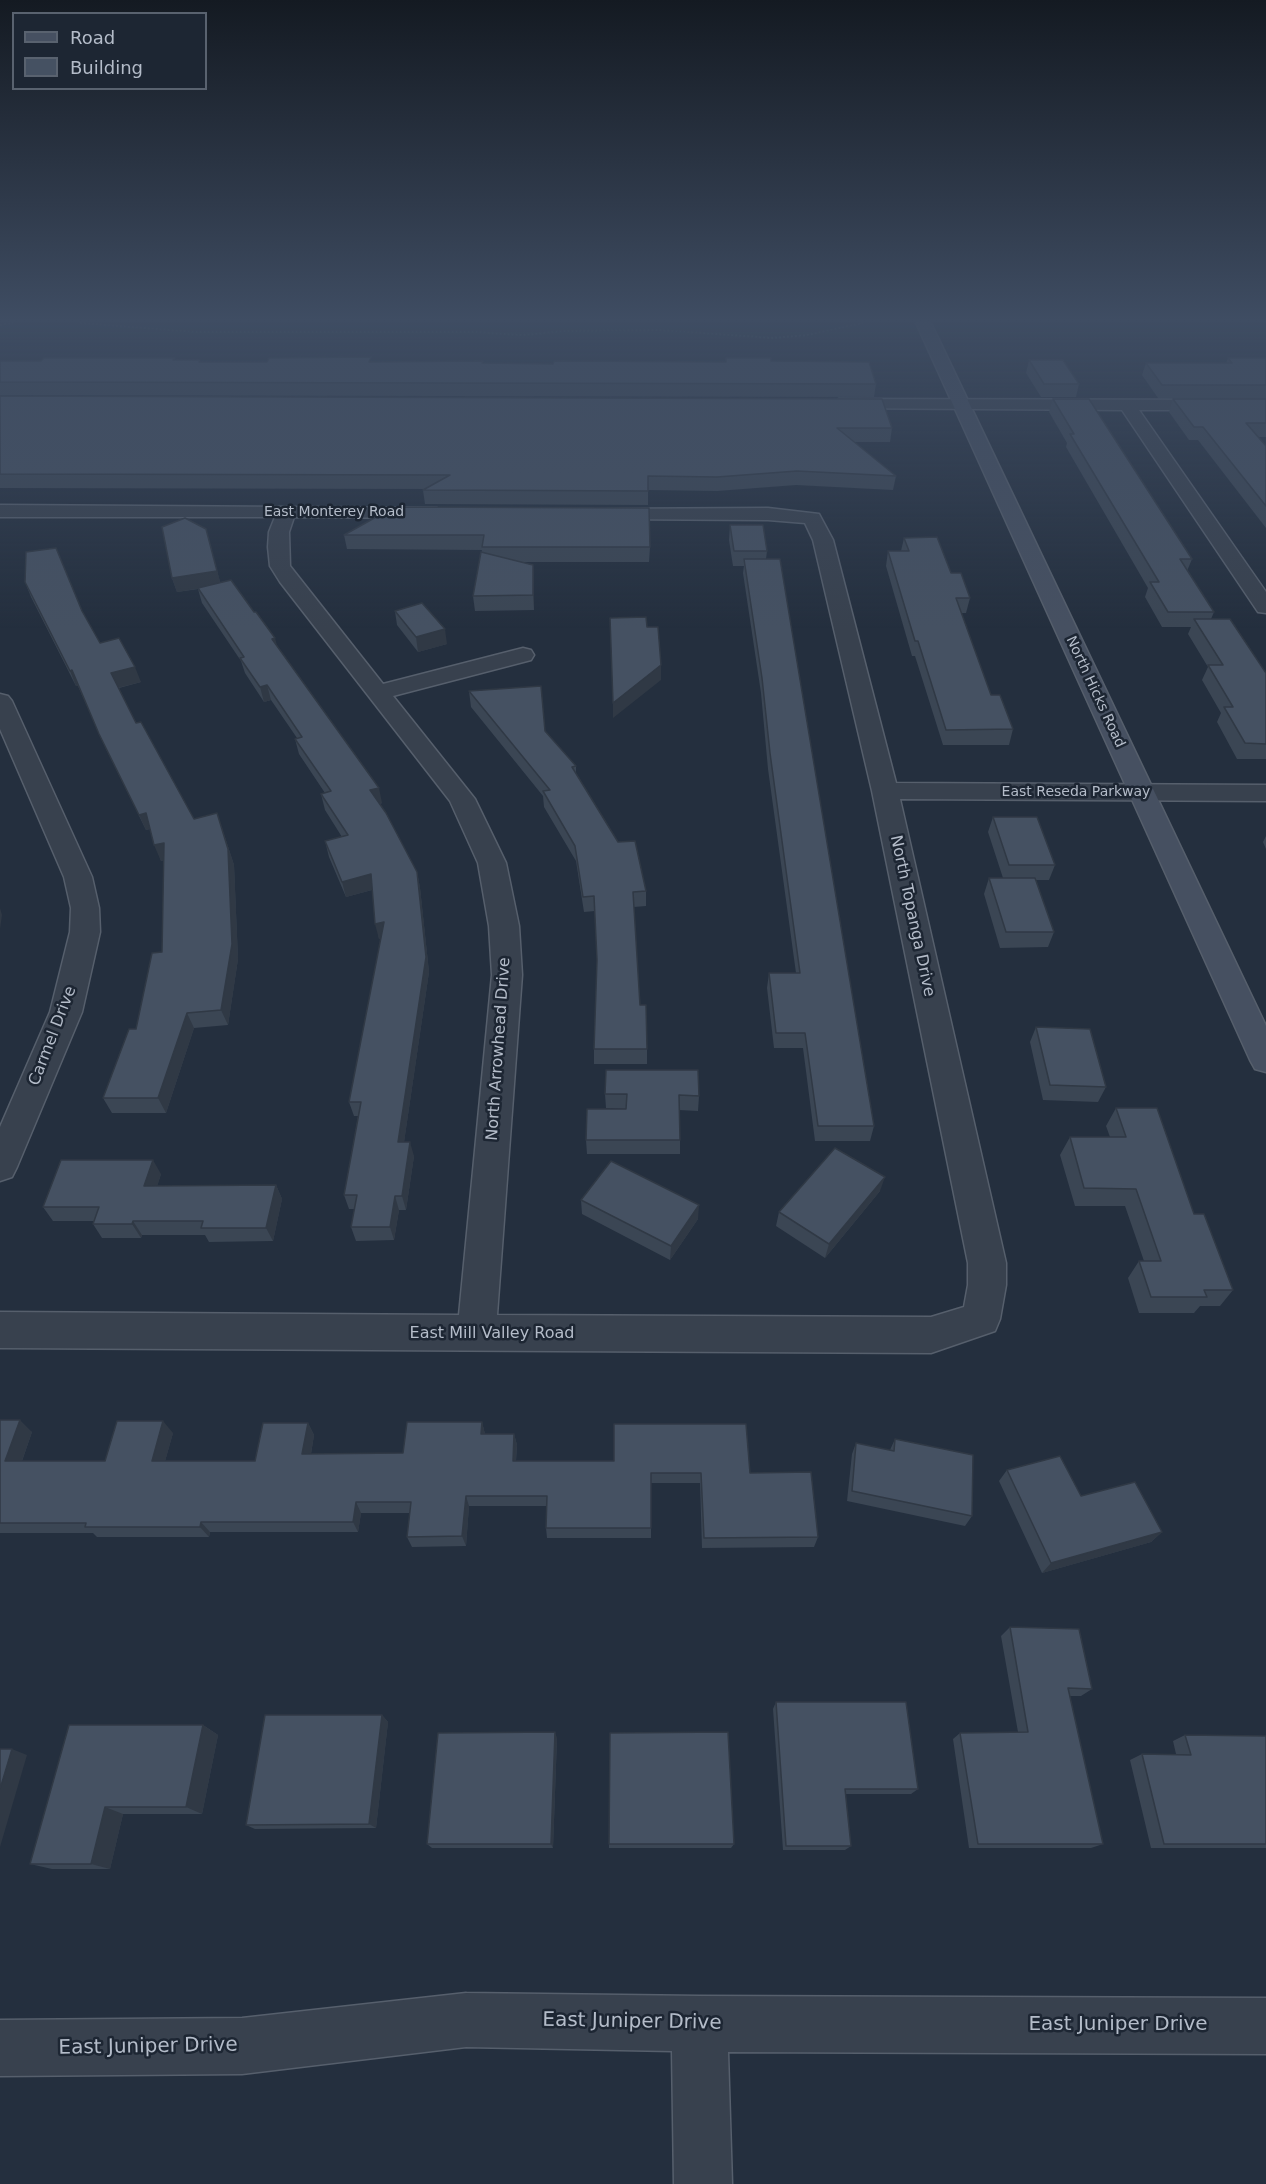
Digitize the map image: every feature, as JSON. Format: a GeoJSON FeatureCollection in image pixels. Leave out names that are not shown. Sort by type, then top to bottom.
{"type":"FeatureCollection","features":[{"type":"Feature","properties":{"kind":"main road","name":"North Hicks Road"},"geometry":{"type":"LineString","coordinates":[[971,425],[1266,1060]]}},
{"type":"Feature","properties":{"kind":"street"},"geometry":{"type":"LineString","coordinates":[[1141,425],[1266,607]]}},
{"type":"Feature","properties":{"kind":"street"},"geometry":{"type":"LineString","coordinates":[[0,532],[9,511]]}},
{"type":"Feature","properties":{"kind":"street","name":"East Monterey Road"},"geometry":{"type":"LineString","coordinates":[[9,511],[451,512]]}},
{"type":"Feature","properties":{"kind":"street","name":"North Arrowhead Drive"},"geometry":{"type":"LineString","coordinates":[[287,511],[279,532],[280,566],[290,582],[462,799],[492,863],[504,926],[507,975],[476,1334]]}},
{"type":"Feature","properties":{"kind":"street","name":"North Topanga Drive"},"geometry":{"type":"LineString","coordinates":[[592,513],[768,514],[812,518],[824,540],[885,791],[987,1263],[987,1285],[981,1318]]}},
{"type":"Feature","properties":{"kind":"street"},"geometry":{"type":"LineString","coordinates":[[378,693],[523,655]]}},
{"type":"Feature","properties":{"kind":"street","name":"Carmel Drive"},"geometry":{"type":"LineString","coordinates":[[0,700],[78,877],[85,908],[85,932],[66,1012],[0,1167]]}},
{"type":"Feature","properties":{"kind":"street","name":"East Reseda Parkway"},"geometry":{"type":"LineString","coordinates":[[885,791],[1266,793]]}},
{"type":"Feature","properties":{"kind":"street","name":"East Mill Valley Road"},"geometry":{"type":"LineString","coordinates":[[0,1330],[931,1335],[981,1318]]}},
{"type":"Feature","properties":{"kind":"street","name":"East Juniper Drive"},"geometry":{"type":"LineString","coordinates":[[0,2048],[242,2046],[466,2020],[699,2024],[1266,2026]]}},
{"type":"Feature","properties":{"kind":"street"},"geometry":{"type":"LineString","coordinates":[[699,2024],[703,2184]]}},
{"type":"Feature","properties":{"kind":"building"},"geometry":{"type":"Polygon","coordinates":[[[0,425],[891,425],[892,428],[837,428],[896,476],[797,471],[717,477],[648,476],[648,491],[423,490],[450,475],[0,474],[0,425]]]}},
{"type":"Feature","properties":{"kind":"building"},"geometry":{"type":"Polygon","coordinates":[[[1069,425],[1106,425],[1192,559],[1180,559],[1214,612],[1168,612],[1150,582],[1159,582],[1070,434],[1074,434],[1069,425]]]}},
{"type":"Feature","properties":{"kind":"building"},"geometry":{"type":"Polygon","coordinates":[[[1192,425],[1248,425],[1266,446],[1266,506],[1203,427],[1192,425]]]}},
{"type":"Feature","properties":{"kind":"building"},"geometry":{"type":"Polygon","coordinates":[[[394,507],[649,508],[650,547],[482,547],[484,535],[344,535],[394,507]]]}},
{"type":"Feature","properties":{"kind":"building"},"geometry":{"type":"Polygon","coordinates":[[[185,518],[206,529],[217,571],[172,578],[162,527],[185,518]]]}},
{"type":"Feature","properties":{"kind":"building"},"geometry":{"type":"Polygon","coordinates":[[[730,525],[763,525],[767,551],[734,551],[730,525]]]}},
{"type":"Feature","properties":{"kind":"building"},"geometry":{"type":"Polygon","coordinates":[[[937,537],[951,573],[961,573],[970,598],[956,598],[991,695],[1000,695],[1013,729],[946,730],[918,641],[915,641],[888,551],[909,551],[904,538],[937,537]]]}},
{"type":"Feature","properties":{"kind":"building"},"geometry":{"type":"Polygon","coordinates":[[[56,548],[82,611],[100,643],[119,638],[135,667],[111,673],[136,723],[141,722],[194,819],[217,813],[228,849],[232,944],[221,1010],[187,1013],[158,1098],[103,1098],[129,1029],[136,1029],[152,953],[162,952],[164,843],[154,845],[146,813],[139,815],[99,734],[72,670],[70,671],[25,582],[26,552],[56,548]]]}},
{"type":"Feature","properties":{"kind":"building"},"geometry":{"type":"Polygon","coordinates":[[[481,552],[533,565],[533,595],[473,596],[481,552]]]}},
{"type":"Feature","properties":{"kind":"building"},"geometry":{"type":"Polygon","coordinates":[[[744,559],[780,559],[874,1126],[818,1126],[805,1033],[776,1033],[769,973],[800,973],[762,678],[744,559]]]}},
{"type":"Feature","properties":{"kind":"building"},"geometry":{"type":"Polygon","coordinates":[[[231,580],[275,638],[272,639],[379,788],[370,790],[386,813],[417,872],[426,957],[398,1142],[410,1142],[402,1196],[395,1196],[390,1227],[351,1227],[357,1195],[344,1195],[361,1102],[349,1102],[384,922],[375,924],[371,874],[342,882],[325,841],[348,835],[321,794],[331,791],[295,739],[302,737],[267,685],[260,687],[240,658],[244,657],[198,588],[231,580]]]}},
{"type":"Feature","properties":{"kind":"building"},"geometry":{"type":"Polygon","coordinates":[[[422,603],[445,629],[416,637],[395,611],[422,603]]]}},
{"type":"Feature","properties":{"kind":"building"},"geometry":{"type":"Polygon","coordinates":[[[646,617],[647,627],[658,627],[661,665],[613,703],[610,618],[646,617]]]}},
{"type":"Feature","properties":{"kind":"building"},"geometry":{"type":"Polygon","coordinates":[[[1194,619],[1230,619],[1266,673],[1266,744],[1245,743],[1224,707],[1233,707],[1208,665],[1223,665],[1194,619]]]}},
{"type":"Feature","properties":{"kind":"building"},"geometry":{"type":"Polygon","coordinates":[[[541,686],[545,731],[576,766],[572,767],[618,842],[635,841],[646,891],[633,892],[640,1005],[646,1005],[647,1049],[594,1049],[597,960],[594,896],[583,897],[575,846],[543,791],[550,790],[469,691],[541,686]]]}},
{"type":"Feature","properties":{"kind":"building"},"geometry":{"type":"Polygon","coordinates":[[[993,817],[1037,817],[1055,865],[1009,865],[993,817]]]}},
{"type":"Feature","properties":{"kind":"building"},"geometry":{"type":"Polygon","coordinates":[[[989,878],[1035,878],[1054,932],[1006,932],[989,878]]]}},
{"type":"Feature","properties":{"kind":"building"},"geometry":{"type":"Polygon","coordinates":[[[1036,1027],[1090,1029],[1106,1087],[1050,1085],[1036,1027]]]}},
{"type":"Feature","properties":{"kind":"building"},"geometry":{"type":"Polygon","coordinates":[[[606,1070],[698,1070],[699,1096],[679,1095],[680,1140],[586,1140],[587,1109],[626,1109],[627,1094],[605,1094],[606,1070]]]}},
{"type":"Feature","properties":{"kind":"building"},"geometry":{"type":"Polygon","coordinates":[[[1116,1108],[1157,1108],[1194,1214],[1204,1214],[1233,1290],[1204,1290],[1207,1297],[1151,1297],[1139,1261],[1161,1261],[1136,1189],[1084,1188],[1070,1137],[1126,1137],[1116,1108]]]}},
{"type":"Feature","properties":{"kind":"building"},"geometry":{"type":"Polygon","coordinates":[[[835,1148],[885,1177],[829,1244],[779,1212],[835,1148]]]}},
{"type":"Feature","properties":{"kind":"building"},"geometry":{"type":"Polygon","coordinates":[[[61,1160],[153,1160],[144,1186],[276,1185],[266,1228],[201,1228],[203,1221],[133,1221],[132,1224],[93,1224],[99,1207],[43,1207],[61,1160]]]}},
{"type":"Feature","properties":{"kind":"building"},"geometry":{"type":"Polygon","coordinates":[[[611,1161],[699,1205],[671,1246],[581,1200],[611,1161]]]}},
{"type":"Feature","properties":{"kind":"building"},"geometry":{"type":"Polygon","coordinates":[[[0,1420],[20,1420],[5,1461],[105,1461],[117,1421],[163,1421],[152,1461],[255,1461],[263,1423],[308,1423],[302,1454],[403,1453],[407,1422],[482,1422],[481,1434],[514,1434],[513,1461],[614,1461],[614,1424],[746,1424],[750,1473],[811,1472],[818,1537],[704,1538],[701,1473],[651,1473],[651,1528],[546,1528],[547,1496],[466,1496],[462,1536],[407,1537],[411,1502],[356,1502],[353,1522],[201,1522],[200,1527],[85,1527],[86,1523],[0,1523],[0,1420]]]}},
{"type":"Feature","properties":{"kind":"building"},"geometry":{"type":"Polygon","coordinates":[[[895,1439],[973,1455],[972,1516],[852,1491],[856,1443],[894,1451],[895,1439]]]}},
{"type":"Feature","properties":{"kind":"building"},"geometry":{"type":"Polygon","coordinates":[[[1060,1456],[1081,1496],[1135,1482],[1162,1532],[1051,1563],[1007,1470],[1060,1456]]]}},
{"type":"Feature","properties":{"kind":"building"},"geometry":{"type":"Polygon","coordinates":[[[1010,1627],[1079,1629],[1092,1689],[1068,1688],[1103,1844],[978,1844],[960,1733],[1028,1732],[1010,1627]]]}},
{"type":"Feature","properties":{"kind":"building"},"geometry":{"type":"Polygon","coordinates":[[[776,1702],[906,1702],[918,1789],[845,1789],[851,1846],[786,1846],[776,1702]]]}},
{"type":"Feature","properties":{"kind":"building"},"geometry":{"type":"Polygon","coordinates":[[[265,1715],[382,1715],[369,1824],[246,1825],[265,1715]]]}},
{"type":"Feature","properties":{"kind":"building"},"geometry":{"type":"Polygon","coordinates":[[[69,1725],[203,1725],[186,1807],[105,1807],[91,1864],[30,1864],[69,1725]]]}},
{"type":"Feature","properties":{"kind":"building"},"geometry":{"type":"Polygon","coordinates":[[[555,1732],[551,1844],[427,1844],[438,1733],[555,1732]]]}},
{"type":"Feature","properties":{"kind":"building"},"geometry":{"type":"Polygon","coordinates":[[[728,1732],[734,1844],[609,1844],[610,1733],[728,1732]]]}},
{"type":"Feature","properties":{"kind":"building"},"geometry":{"type":"Polygon","coordinates":[[[1185,1735],[1266,1736],[1266,1844],[1164,1844],[1142,1754],[1191,1755],[1185,1735]]]}},
{"type":"Feature","properties":{"kind":"building"},"geometry":{"type":"Polygon","coordinates":[[[0,1749],[12,1749],[0,1789],[0,1749]]]}}]}
